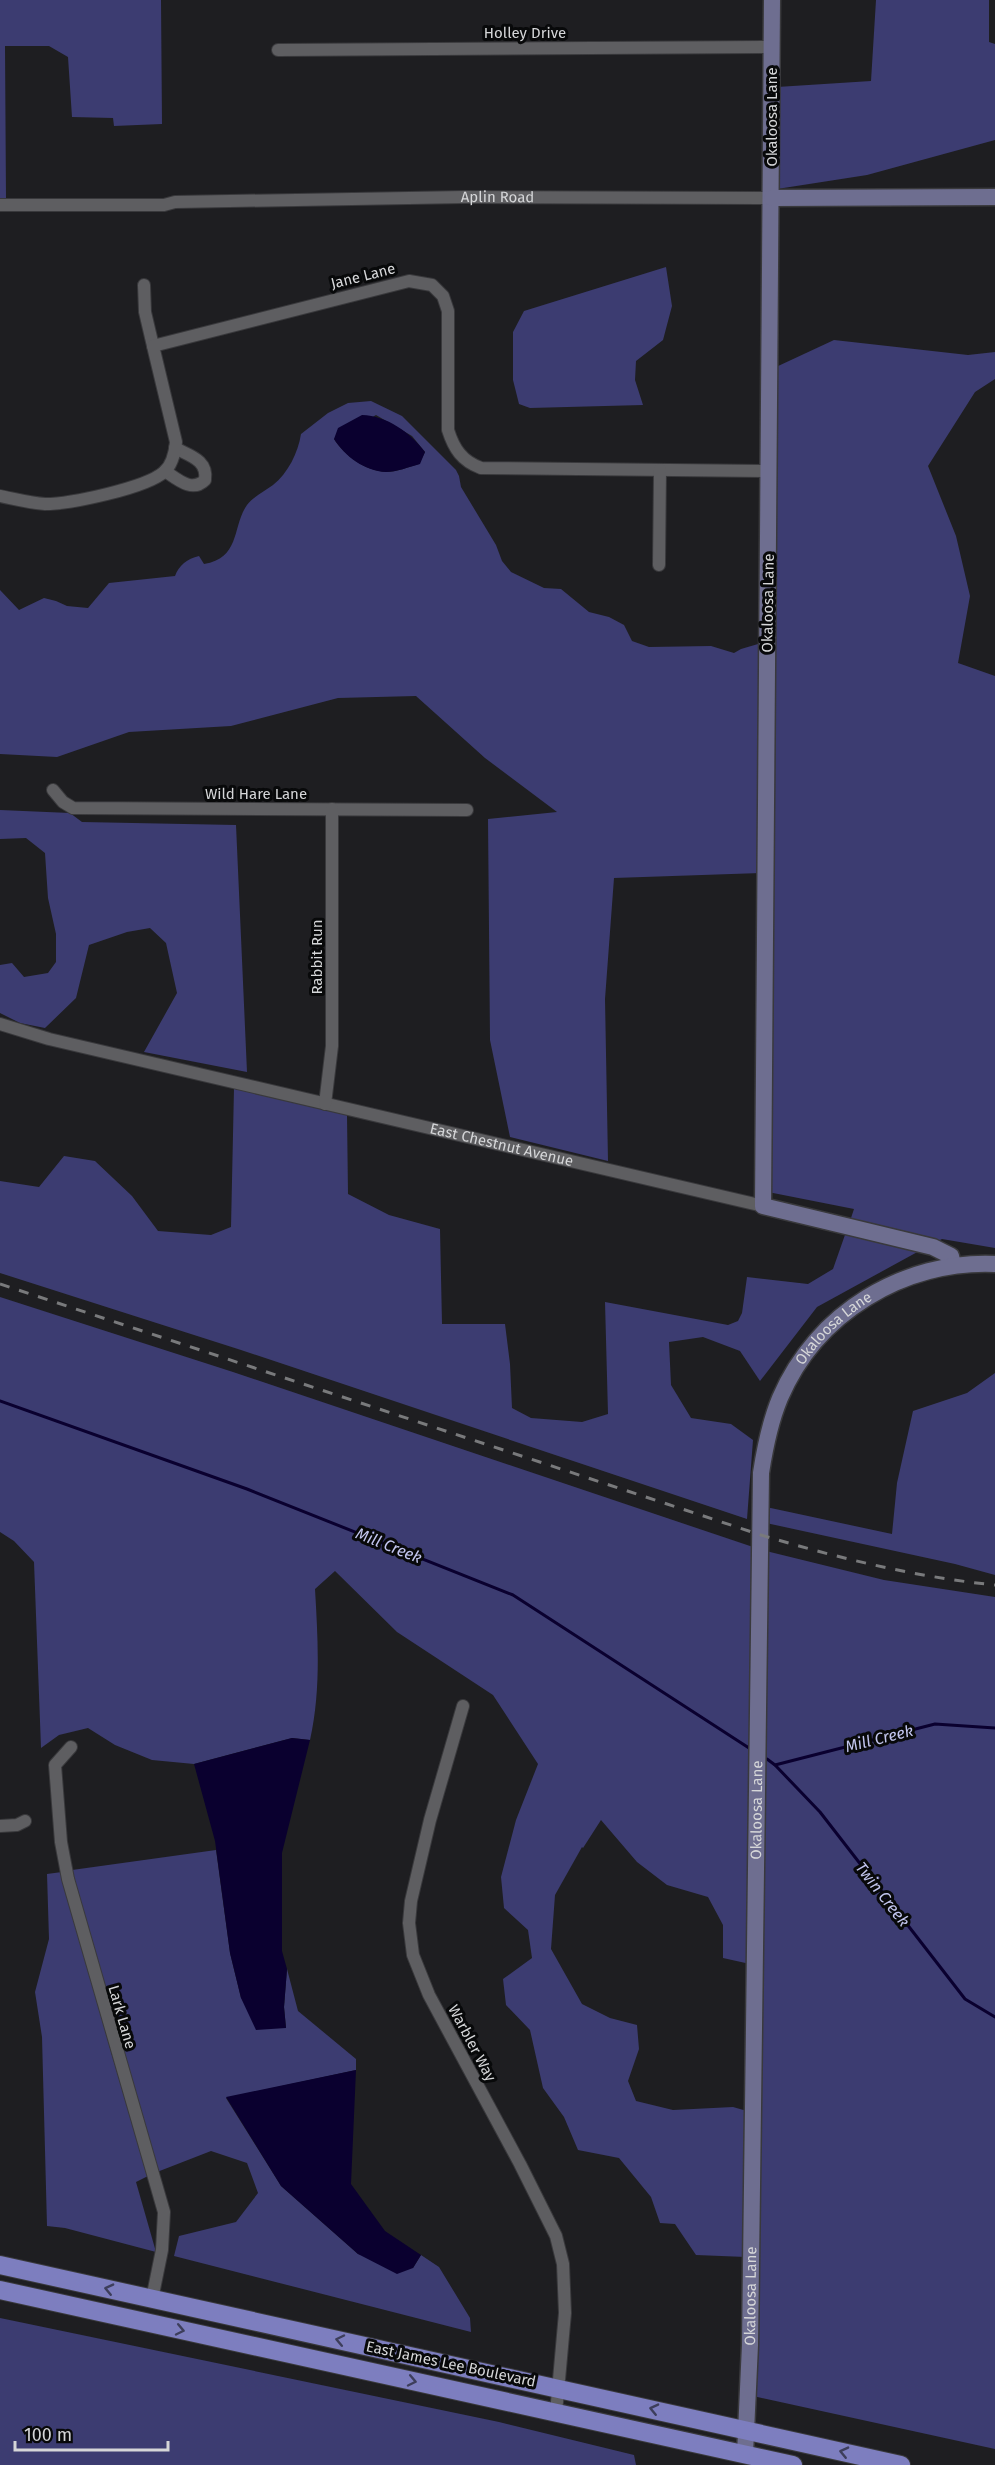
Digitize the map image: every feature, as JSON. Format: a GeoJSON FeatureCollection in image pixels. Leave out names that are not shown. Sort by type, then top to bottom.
{"type":"FeatureCollection","features":[{"type":"Feature","properties":{"kind":"main road","name":"East James Lee Boulevard"},"geometry":{"type":"LineString","coordinates":[[0,2265],[901,2465]]}},
{"type":"Feature","properties":{"kind":"main road","name":"East James Lee Boulevard"},"geometry":{"type":"LineString","coordinates":[[0,2290],[793,2465]]}},
{"type":"Feature","properties":{"kind":"street","name":"Okaloosa Lane"},"geometry":{"type":"LineString","coordinates":[[763,1206],[772,0]]}},
{"type":"Feature","properties":{"kind":"street","name":"Holley Drive"},"geometry":{"type":"LineString","coordinates":[[278,50],[772,47]]}},
{"type":"Feature","properties":{"kind":"street","name":"Aplin Road"},"geometry":{"type":"LineString","coordinates":[[0,205],[164,205],[175,202],[465,197],[995,197]]}},
{"type":"Feature","properties":{"kind":"street","name":"Jane Lane"},"geometry":{"type":"LineString","coordinates":[[153,346],[395,283],[421,281],[437,289],[446,302],[448,311],[448,430],[462,458],[481,468],[770,471]]}},
{"type":"Feature","properties":{"kind":"street"},"geometry":{"type":"LineString","coordinates":[[0,496],[28,502],[66,503],[145,483],[165,471],[176,442],[145,312],[144,285]]}},
{"type":"Feature","properties":{"kind":"street"},"geometry":{"type":"LineString","coordinates":[[165,471],[191,485],[200,484],[205,480],[206,472],[201,462],[175,448]]}},
{"type":"Feature","properties":{"kind":"street"},"geometry":{"type":"LineString","coordinates":[[659,565],[660,470]]}},
{"type":"Feature","properties":{"kind":"street","name":"Wild Hare Lane"},"geometry":{"type":"LineString","coordinates":[[53,790],[63,802],[73,808],[467,810]]}},
{"type":"Feature","properties":{"kind":"street","name":"Rabbit Run"},"geometry":{"type":"LineString","coordinates":[[325,1104],[332,1046],[332,809]]}},
{"type":"Feature","properties":{"kind":"street","name":"East Chestnut Avenue"},"geometry":{"type":"LineString","coordinates":[[0,1024],[49,1039],[933,1247],[951,1256],[953,1265]]}},
{"type":"Feature","properties":{"kind":"street"},"geometry":{"type":"LineString","coordinates":[[953,1265],[995,1264]]}},
{"type":"Feature","properties":{"kind":"street","name":"Okaloosa Lane"},"geometry":{"type":"LineString","coordinates":[[745,2454],[750,2345],[761,1473],[767,1434],[791,1376],[810,1348],[840,1316],[861,1300],[892,1284],[922,1272],[953,1265]]}},
{"type":"Feature","properties":{"kind":"street","name":"Warbler Way"},"geometry":{"type":"LineString","coordinates":[[463,1706],[411,1900],[409,1923],[413,1955],[429,1995],[556,2236],[563,2264],[565,2313],[556,2413]]}},
{"type":"Feature","properties":{"kind":"street","name":"Lark Lane"},"geometry":{"type":"LineString","coordinates":[[71,1747],[55,1765],[61,1842],[68,1879],[164,2212],[162,2250],[152,2299]]}},
{"type":"Feature","properties":{"kind":"street"},"geometry":{"type":"LineString","coordinates":[[0,1826],[16,1825],[25,1821]]}},
{"type":"Feature","properties":{"kind":"street"},"geometry":{"type":"LineString","coordinates":[[287,2354],[292,2329]]}},
{"type":"Feature","properties":{"kind":"shaded area"},"geometry":{"type":"Polygon","coordinates":[[[0,0],[161,0],[162,124],[114,126],[113,118],[72,117],[68,57],[49,46],[5,46],[6,199],[0,199],[0,0]]]}},
{"type":"Feature","properties":{"kind":"shaded area"},"geometry":{"type":"Polygon","coordinates":[[[876,0],[989,0],[989,42],[995,44],[995,140],[867,175],[777,189],[777,87],[871,81],[876,0]]]}},
{"type":"Feature","properties":{"kind":"shaded area"},"geometry":{"type":"Polygon","coordinates":[[[666,267],[672,306],[663,340],[636,361],[635,380],[643,405],[530,408],[519,404],[513,380],[513,332],[524,311],[666,267]]]}},
{"type":"Feature","properties":{"kind":"shaded area"},"geometry":{"type":"Polygon","coordinates":[[[834,340],[968,355],[995,352],[995,379],[975,392],[928,466],[956,536],[970,596],[958,663],[995,676],[995,1248],[942,1239],[936,1242],[850,1221],[854,1209],[768,1192],[771,902],[775,816],[776,367],[834,340]]]}},
{"type":"Feature","properties":{"kind":"shaded area"},"geometry":{"type":"Polygon","coordinates":[[[371,401],[402,416],[456,470],[461,487],[496,545],[502,561],[511,572],[544,588],[561,589],[589,612],[609,617],[624,625],[632,641],[649,647],[711,646],[734,653],[758,644],[762,707],[761,873],[614,878],[605,999],[608,1161],[510,1137],[490,1040],[488,819],[557,812],[485,758],[416,696],[338,698],[231,726],[129,732],[57,757],[0,754],[0,590],[19,610],[44,598],[67,606],[88,608],[109,583],[175,576],[184,563],[199,556],[204,564],[216,561],[230,548],[247,505],[273,485],[288,469],[301,434],[328,413],[348,403],[371,401]],[[376,415],[334,439],[356,461],[378,471],[386,472],[419,464],[425,452],[412,436],[376,415]]]}},
{"type":"Feature","properties":{"kind":"shaded area"},"geometry":{"type":"Polygon","coordinates":[[[362,415],[380,418],[405,432],[425,452],[420,464],[386,472],[370,469],[349,457],[334,439],[338,428],[362,415]]]}},
{"type":"Feature","properties":{"kind":"shaded area"},"geometry":{"type":"Polygon","coordinates":[[[0,810],[70,813],[82,822],[236,825],[247,1072],[144,1052],[177,993],[166,943],[150,928],[127,932],[89,945],[76,998],[45,1028],[20,1023],[0,1013],[0,965],[12,963],[24,977],[48,973],[56,962],[56,934],[48,898],[45,853],[26,838],[0,839],[0,810]]]}},
{"type":"Feature","properties":{"kind":"shaded area"},"geometry":{"type":"Polygon","coordinates":[[[234,1088],[347,1115],[348,1194],[389,1215],[440,1229],[442,1324],[505,1324],[512,1408],[531,1418],[582,1422],[608,1414],[605,1302],[728,1325],[738,1321],[742,1313],[747,1277],[808,1284],[833,1269],[846,1232],[921,1250],[817,1307],[760,1381],[740,1351],[703,1337],[669,1342],[671,1385],[691,1418],[731,1424],[753,1440],[747,1519],[241,1350],[0,1273],[0,1181],[39,1187],[64,1156],[95,1161],[132,1196],[158,1231],[211,1235],[231,1227],[234,1088]]]}},
{"type":"Feature","properties":{"kind":"shaded area"},"geometry":{"type":"Polygon","coordinates":[[[0,1297],[233,1372],[756,1548],[750,1964],[723,1958],[723,1925],[708,1897],[667,1885],[637,1862],[601,1820],[582,1847],[555,1895],[551,1949],[582,2004],[610,2018],[637,2025],[639,2049],[628,2081],[636,2101],[673,2110],[733,2107],[747,2111],[746,2257],[696,2255],[675,2224],[660,2223],[651,2197],[619,2158],[578,2150],[564,2117],[543,2088],[530,2030],[506,2005],[503,1979],[532,1958],[528,1930],[504,1908],[501,1877],[516,1820],[538,1764],[493,1695],[397,1632],[335,1571],[315,1589],[317,1684],[310,1740],[292,1738],[194,1764],[152,1760],[115,1745],[88,1728],[59,1735],[41,1748],[34,1562],[14,1541],[0,1532],[0,1297]]]}},
{"type":"Feature","properties":{"kind":"shaded area"},"geometry":{"type":"Polygon","coordinates":[[[995,1373],[995,1575],[955,1564],[766,1523],[766,1507],[892,1534],[897,1483],[913,1411],[967,1393],[995,1373]]]}},
{"type":"Feature","properties":{"kind":"shaded area"},"geometry":{"type":"Polygon","coordinates":[[[766,1551],[884,1580],[995,1597],[995,2449],[753,2396],[766,1551]]]}},
{"type":"Feature","properties":{"kind":"shaded area"},"geometry":{"type":"Polygon","coordinates":[[[292,1738],[310,1740],[282,1853],[282,1951],[287,1969],[284,2007],[286,2028],[256,2030],[241,1998],[230,1953],[215,1841],[194,1764],[292,1738]]]}},
{"type":"Feature","properties":{"kind":"shaded area"},"geometry":{"type":"Polygon","coordinates":[[[216,1850],[230,1953],[241,1998],[286,2028],[284,2007],[287,1969],[298,2011],[356,2059],[356,2070],[226,2098],[281,2186],[358,2254],[413,2268],[421,2255],[439,2267],[470,2318],[471,2332],[174,2256],[179,2236],[236,2222],[258,2193],[247,2163],[211,2151],[157,2172],[72,1870],[216,1850]]]}},
{"type":"Feature","properties":{"kind":"shaded area"},"geometry":{"type":"Polygon","coordinates":[[[62,1872],[111,2052],[148,2176],[136,2182],[156,2252],[65,2228],[47,2226],[42,2037],[35,1992],[49,1939],[47,1874],[62,1872]]]}},
{"type":"Feature","properties":{"kind":"shaded area"},"geometry":{"type":"Polygon","coordinates":[[[356,2070],[351,2184],[385,2231],[421,2255],[413,2268],[397,2274],[358,2254],[281,2186],[226,2097],[356,2070]]]}},
{"type":"Feature","properties":{"kind":"shaded area"},"geometry":{"type":"Polygon","coordinates":[[[0,2318],[499,2422],[634,2455],[636,2465],[0,2465],[0,2318]]]}},
{"type":"Feature","properties":{"kind":"waterway","name":"Mill Creek"},"geometry":{"type":"LineString","coordinates":[[0,1401],[247,1489],[513,1595],[749,1748]]}},
{"type":"Feature","properties":{"kind":"waterway","name":"Mill Creek"},"geometry":{"type":"LineString","coordinates":[[775,1765],[935,1724],[995,1728]]}},
{"type":"Feature","properties":{"kind":"waterway","name":"Twin Creek"},"geometry":{"type":"LineString","coordinates":[[767,1759],[820,1812],[965,1999],[995,2017]]}},
{"type":"Feature","properties":{"kind":"railway"},"geometry":{"type":"LineString","coordinates":[[0,1284],[761,1535],[877,1566],[995,1585]]}}]}
